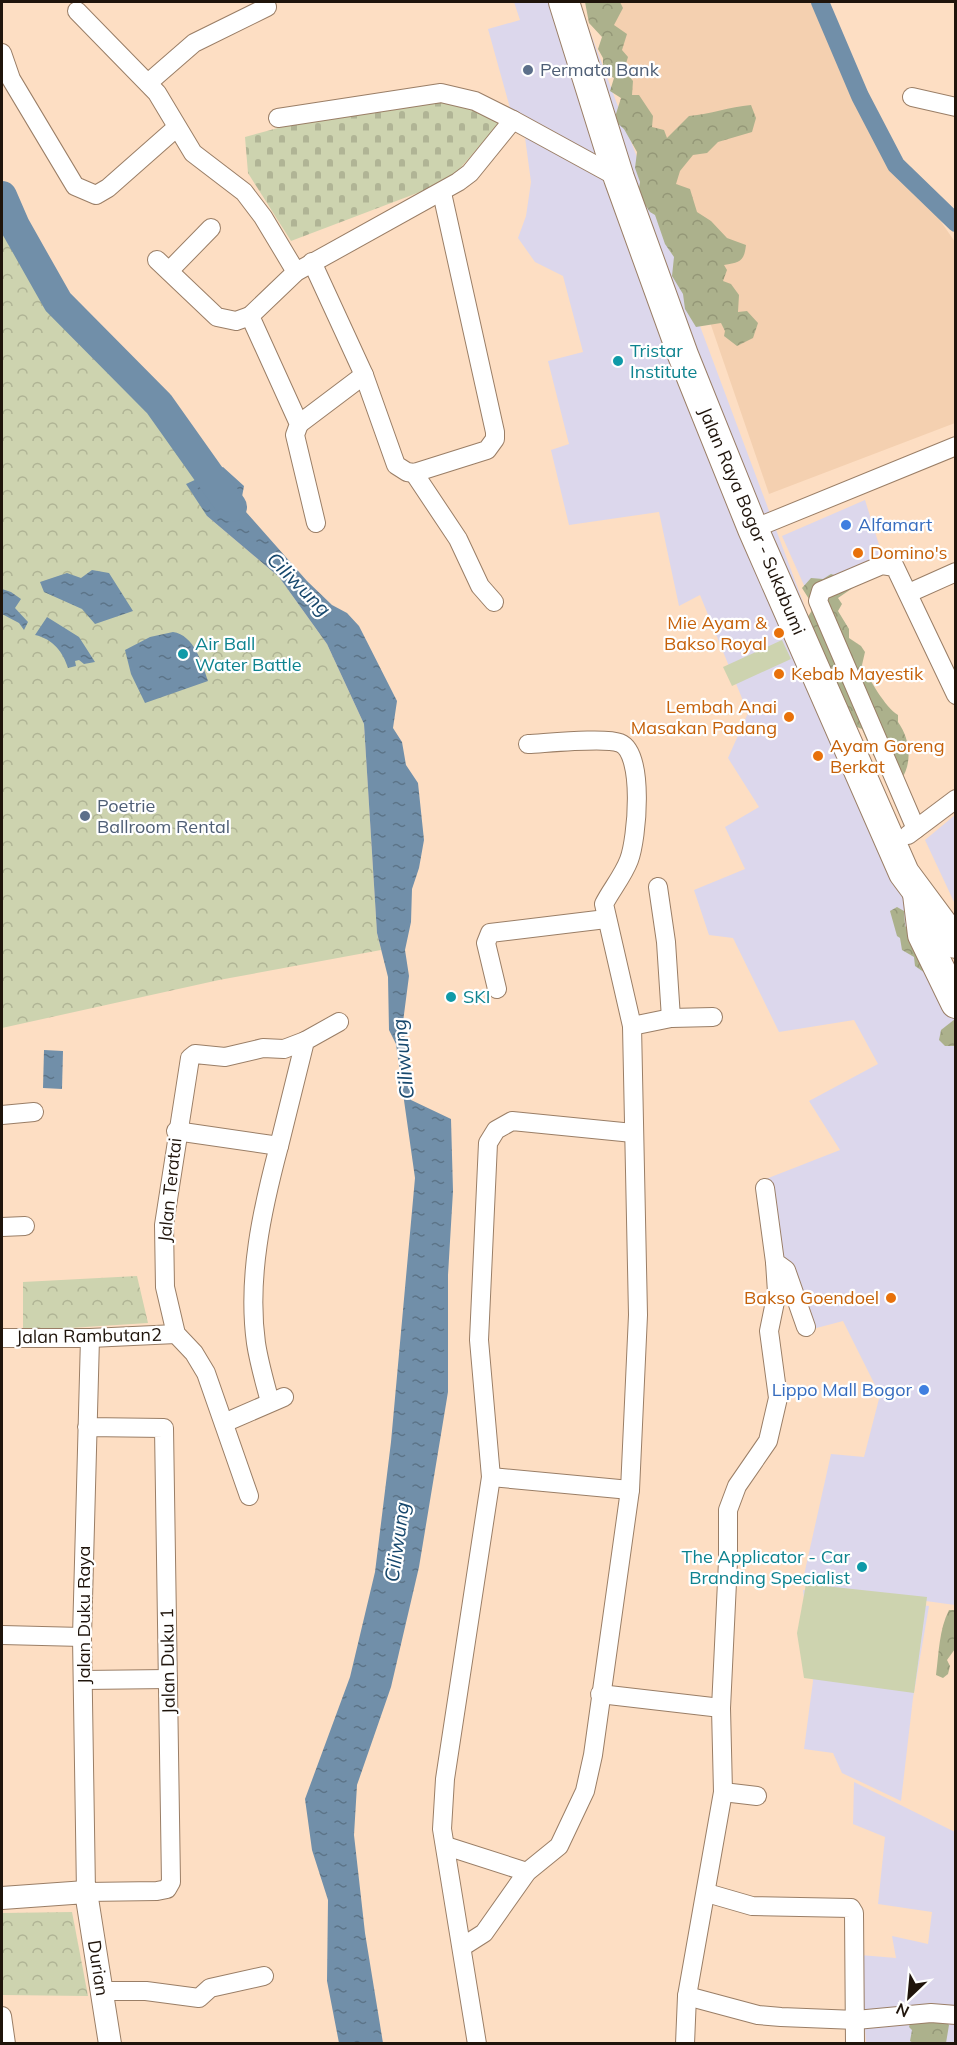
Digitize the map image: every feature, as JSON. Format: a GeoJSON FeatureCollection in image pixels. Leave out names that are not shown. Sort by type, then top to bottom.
{"type":"FeatureCollection","features":[{"type":"Feature","properties":{"kind":"highway","name":"Jalan Raya Bogor - Sukabumi"},"geometry":{"type":"LineString","coordinates":[[564,2],[619,178],[682,355],[753,529],[904,873],[942,936],[956,1003]]}},
{"type":"Feature","properties":{"kind":"street"},"geometry":{"type":"LineString","coordinates":[[148,83],[194,43],[267,7]]}},
{"type":"Feature","properties":{"kind":"street"},"geometry":{"type":"LineString","coordinates":[[77,11],[157,93],[193,153],[244,192],[296,272]]}},
{"type":"Feature","properties":{"kind":"street"},"geometry":{"type":"LineString","coordinates":[[2,53],[11,79],[34,119],[75,186],[86,192],[96,195],[108,188],[176,128]]}},
{"type":"Feature","properties":{"kind":"street"},"geometry":{"type":"LineString","coordinates":[[278,118],[441,93],[475,101],[619,178]]}},
{"type":"Feature","properties":{"kind":"street"},"geometry":{"type":"LineString","coordinates":[[912,97],[956,107]]}},
{"type":"Feature","properties":{"kind":"street"},"geometry":{"type":"LineString","coordinates":[[211,228],[164,265],[217,317],[236,321],[250,316],[296,272],[442,193],[470,173],[513,120]]}},
{"type":"Feature","properties":{"kind":"street"},"geometry":{"type":"LineString","coordinates":[[312,262],[364,375],[396,465],[407,472],[414,473],[487,450],[495,439],[442,193]]}},
{"type":"Feature","properties":{"kind":"street"},"geometry":{"type":"LineString","coordinates":[[250,316],[299,424]]}},
{"type":"Feature","properties":{"kind":"street"},"geometry":{"type":"LineString","coordinates":[[316,523],[295,435],[299,424],[364,375]]}},
{"type":"Feature","properties":{"kind":"street"},"geometry":{"type":"LineString","coordinates":[[753,529],[956,446]]}},
{"type":"Feature","properties":{"kind":"street"},"geometry":{"type":"LineString","coordinates":[[414,473],[458,539],[480,586],[494,602]]}},
{"type":"Feature","properties":{"kind":"street"},"geometry":{"type":"LineString","coordinates":[[916,829],[818,601],[818,596],[825,587],[887,565],[899,570],[956,695]]}},
{"type":"Feature","properties":{"kind":"street"},"geometry":{"type":"LineString","coordinates":[[909,593],[956,572]]}},
{"type":"Feature","properties":{"kind":"street"},"geometry":{"type":"LineString","coordinates":[[462,1947],[484,1933],[527,1872],[559,1846],[584,1795],[593,1755],[630,1490],[638,1315],[632,1026],[604,904],[629,860],[636,803],[634,759],[627,747],[614,741],[528,744]]}},
{"type":"Feature","properties":{"kind":"street"},"geometry":{"type":"LineString","coordinates":[[892,846],[956,799]]}},
{"type":"Feature","properties":{"kind":"street"},"geometry":{"type":"LineString","coordinates":[[658,887],[666,942],[671,1018]]}},
{"type":"Feature","properties":{"kind":"street"},"geometry":{"type":"LineString","coordinates":[[497,989],[486,943],[490,933],[606,919]]}},
{"type":"Feature","properties":{"kind":"street"},"geometry":{"type":"LineString","coordinates":[[632,1026],[671,1018],[713,1017]]}},
{"type":"Feature","properties":{"kind":"street"},"geometry":{"type":"LineString","coordinates":[[224,1423],[277,1400],[256,1342],[255,1290],[263,1207],[305,1041],[339,1023]]}},
{"type":"Feature","properties":{"kind":"street","name":"Jalan Teratai"},"geometry":{"type":"LineString","coordinates":[[249,1496],[206,1373],[194,1353],[176,1334],[165,1287],[164,1225],[176,1131],[190,1058],[195,1054],[225,1057],[263,1048],[284,1049],[305,1041]]}},
{"type":"Feature","properties":{"kind":"street"},"geometry":{"type":"LineString","coordinates":[[2,1115],[33,1112]]}},
{"type":"Feature","properties":{"kind":"street"},"geometry":{"type":"LineString","coordinates":[[477,2043],[442,1829],[445,1779],[491,1477],[479,1340],[488,1143],[492,1134],[512,1121],[633,1133]]}},
{"type":"Feature","properties":{"kind":"street"},"geometry":{"type":"LineString","coordinates":[[176,1131],[279,1146]]}},
{"type":"Feature","properties":{"kind":"street"},"geometry":{"type":"LineString","coordinates":[[685,2043],[687,1996],[723,1792],[721,1708],[729,1561],[728,1510],[737,1486],[768,1441],[778,1398],[769,1331],[777,1292],[765,1188]]}},
{"type":"Feature","properties":{"kind":"street"},"geometry":{"type":"LineString","coordinates":[[2,1227],[25,1226]]}},
{"type":"Feature","properties":{"kind":"street"},"geometry":{"type":"LineString","coordinates":[[775,1262],[786,1270],[806,1327]]}},
{"type":"Feature","properties":{"kind":"street","name":"Jalan Rambutan2"},"geometry":{"type":"LineString","coordinates":[[2,1338],[90,1338],[176,1334]]}},
{"type":"Feature","properties":{"kind":"street","name":"Jalan Duku Raya"},"geometry":{"type":"LineString","coordinates":[[86,1892],[82,1637],[90,1338]]}},
{"type":"Feature","properties":{"kind":"street","name":"Jalan Duku 1"},"geometry":{"type":"LineString","coordinates":[[86,1892],[157,1891],[167,1889],[171,1882],[164,1428],[87,1427]]}},
{"type":"Feature","properties":{"kind":"street"},"geometry":{"type":"LineString","coordinates":[[491,1477],[630,1490]]}},
{"type":"Feature","properties":{"kind":"street"},"geometry":{"type":"LineString","coordinates":[[2,1635],[82,1637]]}},
{"type":"Feature","properties":{"kind":"street"},"geometry":{"type":"LineString","coordinates":[[83,1680],[168,1679]]}},
{"type":"Feature","properties":{"kind":"street"},"geometry":{"type":"LineString","coordinates":[[600,1694],[721,1708]]}},
{"type":"Feature","properties":{"kind":"street"},"geometry":{"type":"LineString","coordinates":[[723,1792],[757,1796]]}},
{"type":"Feature","properties":{"kind":"street"},"geometry":{"type":"LineString","coordinates":[[446,1846],[527,1872]]}},
{"type":"Feature","properties":{"kind":"street"},"geometry":{"type":"LineString","coordinates":[[2,1898],[86,1892]]}},
{"type":"Feature","properties":{"kind":"street","name":"Durian"},"geometry":{"type":"LineString","coordinates":[[86,1892],[103,1991],[106,2043]]}},
{"type":"Feature","properties":{"kind":"street"},"geometry":{"type":"LineString","coordinates":[[707,1893],[752,1906],[851,1908],[854,1913],[855,2043]]}},
{"type":"Feature","properties":{"kind":"street"},"geometry":{"type":"LineString","coordinates":[[103,1991],[146,1991],[199,1998],[210,1988],[264,1976]]}},
{"type":"Feature","properties":{"kind":"street"},"geometry":{"type":"LineString","coordinates":[[687,1996],[759,2015],[856,2020],[931,2013],[956,2015]]}},
{"type":"Feature","properties":{"kind":"street"},"geometry":{"type":"LineString","coordinates":[[2,2016],[6,2043]]}},
{"type":"Feature","properties":{"kind":"shaded area"},"geometry":{"type":"Polygon","coordinates":[[[514,2],[579,2],[955,1009],[955,1605],[802,1584],[831,1454],[864,1457],[880,1395],[843,1321],[809,1330],[758,1182],[840,1150],[809,1101],[878,1064],[854,1020],[779,1032],[733,938],[709,935],[694,890],[745,869],[725,827],[759,807],[728,758],[748,713],[700,595],[679,606],[659,512],[569,525],[551,450],[569,444],[548,361],[583,352],[563,276],[535,262],[518,238],[526,216],[531,182],[524,130],[555,132],[510,108],[488,29],[520,20],[514,2]]]}},
{"type":"Feature","properties":{"kind":"shaded area"},"geometry":{"type":"Polygon","coordinates":[[[600,2],[815,2],[856,98],[955,242],[955,423],[769,494],[600,2]]]}},
{"type":"Feature","properties":{"kind":"shaded area"},"geometry":{"type":"Polygon","coordinates":[[[865,500],[886,567],[811,601],[782,536],[865,500]]]}},
{"type":"Feature","properties":{"kind":"shaded area"},"geometry":{"type":"Polygon","coordinates":[[[955,815],[955,904],[925,840],[955,815]]]}},
{"type":"Feature","properties":{"kind":"shaded area"},"geometry":{"type":"Polygon","coordinates":[[[803,1590],[929,1606],[913,1698],[901,1801],[842,1773],[833,1753],[804,1749],[813,1681],[803,1590]]]}},
{"type":"Feature","properties":{"kind":"shaded area"},"geometry":{"type":"Polygon","coordinates":[[[854,1782],[955,1832],[955,2043],[866,2043],[860,1955],[896,1958],[892,1936],[928,1944],[932,1912],[878,1904],[885,1837],[853,1824],[854,1782]]]}},
{"type":"Feature","properties":{"kind":"green space"},"geometry":{"type":"Polygon","coordinates":[[[585,2],[620,2],[623,8],[614,25],[627,34],[622,50],[628,57],[624,70],[633,81],[632,95],[639,95],[653,116],[652,127],[664,130],[667,138],[689,116],[751,105],[756,118],[752,132],[718,142],[707,153],[693,155],[680,171],[676,184],[690,189],[697,212],[711,221],[727,238],[746,245],[744,255],[740,260],[724,265],[727,270],[723,281],[731,284],[739,295],[738,312],[747,311],[758,323],[753,338],[737,346],[724,336],[725,331],[721,323],[696,327],[685,309],[683,294],[672,276],[674,257],[665,244],[655,215],[650,212],[638,195],[640,182],[635,168],[637,152],[624,129],[614,120],[621,98],[610,91],[614,78],[603,72],[603,58],[598,49],[602,37],[589,23],[585,2]]]}},
{"type":"Feature","properties":{"kind":"green space"},"geometry":{"type":"Polygon","coordinates":[[[439,100],[504,118],[449,181],[291,241],[248,173],[245,137],[355,107],[439,100]]]}},
{"type":"Feature","properties":{"kind":"green space"},"geometry":{"type":"Polygon","coordinates":[[[2,192],[55,299],[162,407],[209,474],[207,516],[279,577],[327,644],[364,724],[377,933],[381,950],[219,980],[2,1028],[2,192]]]}},
{"type":"Feature","properties":{"kind":"green space"},"geometry":{"type":"Polygon","coordinates":[[[831,574],[860,583],[838,598],[842,604],[838,611],[849,629],[849,638],[861,646],[865,652],[862,665],[869,678],[883,700],[898,715],[898,722],[905,736],[908,751],[907,766],[901,780],[873,755],[862,729],[847,723],[806,620],[814,607],[802,588],[811,578],[823,579],[831,574]]]}},
{"type":"Feature","properties":{"kind":"green space"},"geometry":{"type":"Polygon","coordinates":[[[782,640],[791,659],[732,686],[723,667],[782,640]]]}},
{"type":"Feature","properties":{"kind":"green space"},"geometry":{"type":"Polygon","coordinates":[[[897,907],[904,911],[905,925],[925,973],[915,966],[914,957],[902,950],[890,911],[897,907]]]}},
{"type":"Feature","properties":{"kind":"green space"},"geometry":{"type":"Polygon","coordinates":[[[955,1019],[955,1046],[945,1046],[939,1040],[941,1030],[955,1019]]]}},
{"type":"Feature","properties":{"kind":"green space"},"geometry":{"type":"Polygon","coordinates":[[[137,1276],[148,1323],[23,1331],[23,1282],[137,1276]]]}},
{"type":"Feature","properties":{"kind":"green space"},"geometry":{"type":"Polygon","coordinates":[[[806,1584],[927,1597],[914,1693],[804,1678],[797,1633],[806,1584]]]}},
{"type":"Feature","properties":{"kind":"green space"},"geometry":{"type":"Polygon","coordinates":[[[949,1610],[955,1610],[955,1649],[947,1660],[950,1666],[948,1674],[943,1678],[936,1675],[941,1633],[949,1610]]]}},
{"type":"Feature","properties":{"kind":"green space"},"geometry":{"type":"Polygon","coordinates":[[[72,1912],[88,1996],[3,1995],[2,1913],[72,1912]]]}},
{"type":"Feature","properties":{"kind":"green space"},"geometry":{"type":"Polygon","coordinates":[[[913,2014],[940,2014],[949,2025],[946,2043],[913,2043],[910,2041],[912,2030],[909,2027],[913,2014]]]}},
{"type":"Feature","properties":{"kind":"water"},"geometry":{"type":"Polygon","coordinates":[[[223,467],[244,486],[241,502],[246,512],[307,581],[332,605],[347,613],[359,626],[397,701],[393,728],[402,742],[406,765],[418,783],[424,840],[419,868],[412,889],[411,922],[405,950],[409,976],[403,1022],[411,1100],[451,1119],[453,1191],[448,1275],[448,1392],[419,1567],[391,1687],[357,1785],[354,1835],[365,1933],[383,2043],[339,2043],[327,1981],[328,1900],[312,1850],[305,1799],[350,1677],[375,1572],[391,1442],[415,1178],[396,1044],[389,1030],[388,977],[377,933],[364,724],[327,644],[279,577],[207,516],[186,484],[223,467]]]}},
{"type":"Feature","properties":{"kind":"water"},"geometry":{"type":"Polygon","coordinates":[[[92,570],[109,573],[133,611],[95,624],[82,609],[44,592],[40,582],[67,573],[81,578],[92,570]]]}},
{"type":"Feature","properties":{"kind":"water"},"geometry":{"type":"Polygon","coordinates":[[[2,589],[21,599],[15,608],[28,622],[24,630],[19,623],[2,614],[2,589]]]}},
{"type":"Feature","properties":{"kind":"water"},"geometry":{"type":"Polygon","coordinates":[[[47,617],[79,637],[95,662],[84,664],[79,660],[75,661],[76,666],[68,668],[56,647],[35,635],[47,617]]]}},
{"type":"Feature","properties":{"kind":"water"},"geometry":{"type":"Polygon","coordinates":[[[173,632],[180,634],[192,644],[208,681],[145,703],[131,674],[125,650],[150,637],[173,632]]]}},
{"type":"Feature","properties":{"kind":"water"},"geometry":{"type":"Polygon","coordinates":[[[44,1050],[63,1051],[62,1089],[43,1088],[44,1050]]]}},
{"type":"Feature","properties":{"kind":"waterway"},"geometry":{"type":"LineString","coordinates":[[820,2],[860,96],[896,165],[956,223]]}},
{"type":"Feature","properties":{"kind":"waterway","name":"Ciliwung"},"geometry":{"type":"LineString","coordinates":[[2,196],[15,226],[58,302],[159,404],[232,507]]}},
{"type":"Feature","properties":{"kind":"place","name":"Permata Bank"},"geometry":{"type":"Point","coordinates":[528,70]}},
{"type":"Feature","properties":{"kind":"place","name":"Tristar Institute"},"geometry":{"type":"Point","coordinates":[618,361]}},
{"type":"Feature","properties":{"kind":"place","name":"Alfamart"},"geometry":{"type":"Point","coordinates":[846,525]}},
{"type":"Feature","properties":{"kind":"place","name":"Domino's"},"geometry":{"type":"Point","coordinates":[858,553]}},
{"type":"Feature","properties":{"kind":"place","name":"Mie Ayam & Bakso Royal"},"geometry":{"type":"Point","coordinates":[779,633]}},
{"type":"Feature","properties":{"kind":"place","name":"Air Ball Water Battle"},"geometry":{"type":"Point","coordinates":[183,654]}},
{"type":"Feature","properties":{"kind":"place","name":"Kebab Mayestik"},"geometry":{"type":"Point","coordinates":[779,674]}},
{"type":"Feature","properties":{"kind":"place","name":"Lembah Anai Masakan Padang"},"geometry":{"type":"Point","coordinates":[789,717]}},
{"type":"Feature","properties":{"kind":"place","name":"Ayam Goreng Berkat"},"geometry":{"type":"Point","coordinates":[818,756]}},
{"type":"Feature","properties":{"kind":"place","name":"Poetrie Ballroom Rental"},"geometry":{"type":"Point","coordinates":[85,816]}},
{"type":"Feature","properties":{"kind":"place","name":"SKI"},"geometry":{"type":"Point","coordinates":[451,997]}},
{"type":"Feature","properties":{"kind":"place","name":"Bakso Goendoel"},"geometry":{"type":"Point","coordinates":[891,1298]}},
{"type":"Feature","properties":{"kind":"place","name":"Lippo Mall Bogor"},"geometry":{"type":"Point","coordinates":[924,1390]}},
{"type":"Feature","properties":{"kind":"place","name":"The Applicator - Car Branding Specialist"},"geometry":{"type":"Point","coordinates":[862,1567]}}]}
